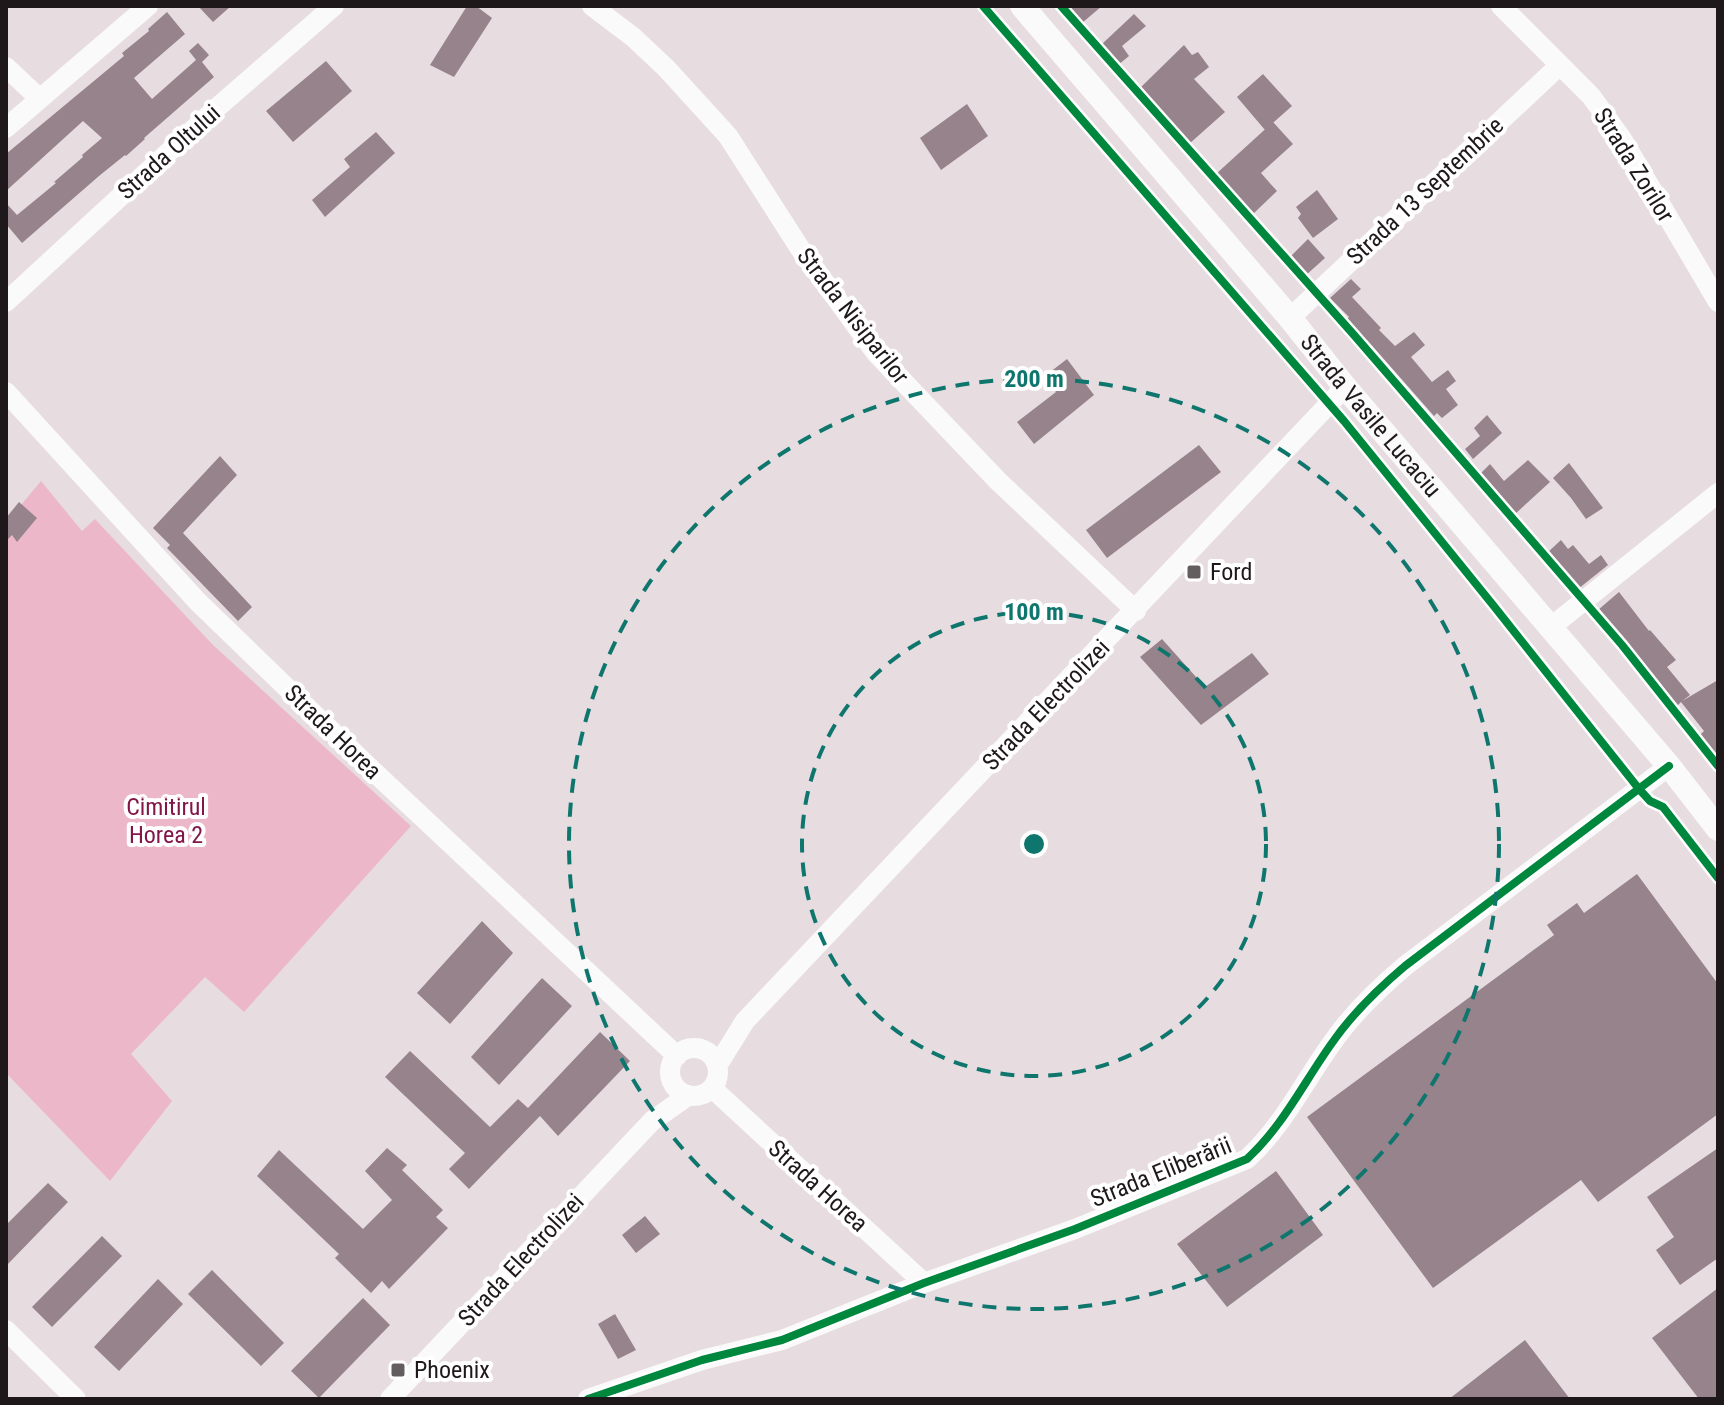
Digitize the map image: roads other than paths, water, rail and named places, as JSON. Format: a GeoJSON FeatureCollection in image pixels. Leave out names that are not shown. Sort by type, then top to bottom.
{"type":"FeatureCollection","features":[{"type":"Feature","properties":{"kind":"main road","name":"Strada Vasile Lucaciu"},"geometry":{"type":"LineString","coordinates":[[1022,6],[1669,766],[1718,829]]}},
{"type":"Feature","properties":{"kind":"street"},"geometry":{"type":"LineString","coordinates":[[6,128],[148,6]]}},
{"type":"Feature","properties":{"kind":"street","name":"Strada Oltului"},"geometry":{"type":"LineString","coordinates":[[6,302],[212,112],[334,6]]}},
{"type":"Feature","properties":{"kind":"street","name":"Strada Nisiparilor"},"geometry":{"type":"LineString","coordinates":[[592,6],[633,37],[666,68],[728,136],[801,250],[876,353],[998,481],[1136,611]]}},
{"type":"Feature","properties":{"kind":"street","name":"Strada Zorilor"},"geometry":{"type":"LineString","coordinates":[[1501,6],[1591,96],[1622,139],[1718,302]]}},
{"type":"Feature","properties":{"kind":"street","name":"Strada 13 Septembrie"},"geometry":{"type":"LineString","coordinates":[[1290,318],[1560,65]]}},
{"type":"Feature","properties":{"kind":"street"},"geometry":{"type":"LineString","coordinates":[[6,67],[40,99]]}},
{"type":"Feature","properties":{"kind":"street","name":"Strada Electrolizei"},"geometry":{"type":"LineString","coordinates":[[717,1066],[745,1021],[1345,387]]}},
{"type":"Feature","properties":{"kind":"street","name":"Strada Horea"},"geometry":{"type":"LineString","coordinates":[[6,392],[198,602],[677,1056]]}},
{"type":"Feature","properties":{"kind":"street"},"geometry":{"type":"LineString","coordinates":[[1551,627],[1718,493]]}},
{"type":"Feature","properties":{"kind":"street","name":"Strada Eliberării"},"geometry":{"type":"LineString","coordinates":[[588,1399],[702,1360],[782,1340],[924,1283],[1075,1229],[1247,1159],[1265,1143],[1334,1040],[1379,988],[1669,766]]}},
{"type":"Feature","properties":{"kind":"street","name":"Strada Electrolizei"},"geometry":{"type":"LineString","coordinates":[[701,1050],[745,1021]]}},
{"type":"Feature","properties":{"kind":"street"},"geometry":{"type":"LineString","coordinates":[[688,1049],[701,1050],[714,1059],[717,1078],[712,1088],[701,1095],[689,1095],[680,1091],[672,1080],[671,1067],[677,1056],[688,1049]]}},
{"type":"Feature","properties":{"kind":"street","name":"Strada Electrolizei"},"geometry":{"type":"LineString","coordinates":[[652,1121],[672,1080]]}},
{"type":"Feature","properties":{"kind":"street","name":"Strada Horea"},"geometry":{"type":"LineString","coordinates":[[712,1088],[924,1283]]}},
{"type":"Feature","properties":{"kind":"street","name":"Strada Electrolizei"},"geometry":{"type":"LineString","coordinates":[[390,1399],[652,1121],[689,1095]]}},
{"type":"Feature","properties":{"kind":"street"},"geometry":{"type":"LineString","coordinates":[[6,1330],[76,1399]]}},
{"type":"Feature","properties":{"kind":"place","name":"Ford"},"geometry":{"type":"Point","coordinates":[1194,572]}},
{"type":"Feature","properties":{"kind":"place","name":"Phoenix"},"geometry":{"type":"Point","coordinates":[398,1370]}},
{"type":"Feature","properties":{"kind":"park label","name":"Cimitirul Horea 2"},"geometry":{"type":"Point","coordinates":[166,821]}}]}
